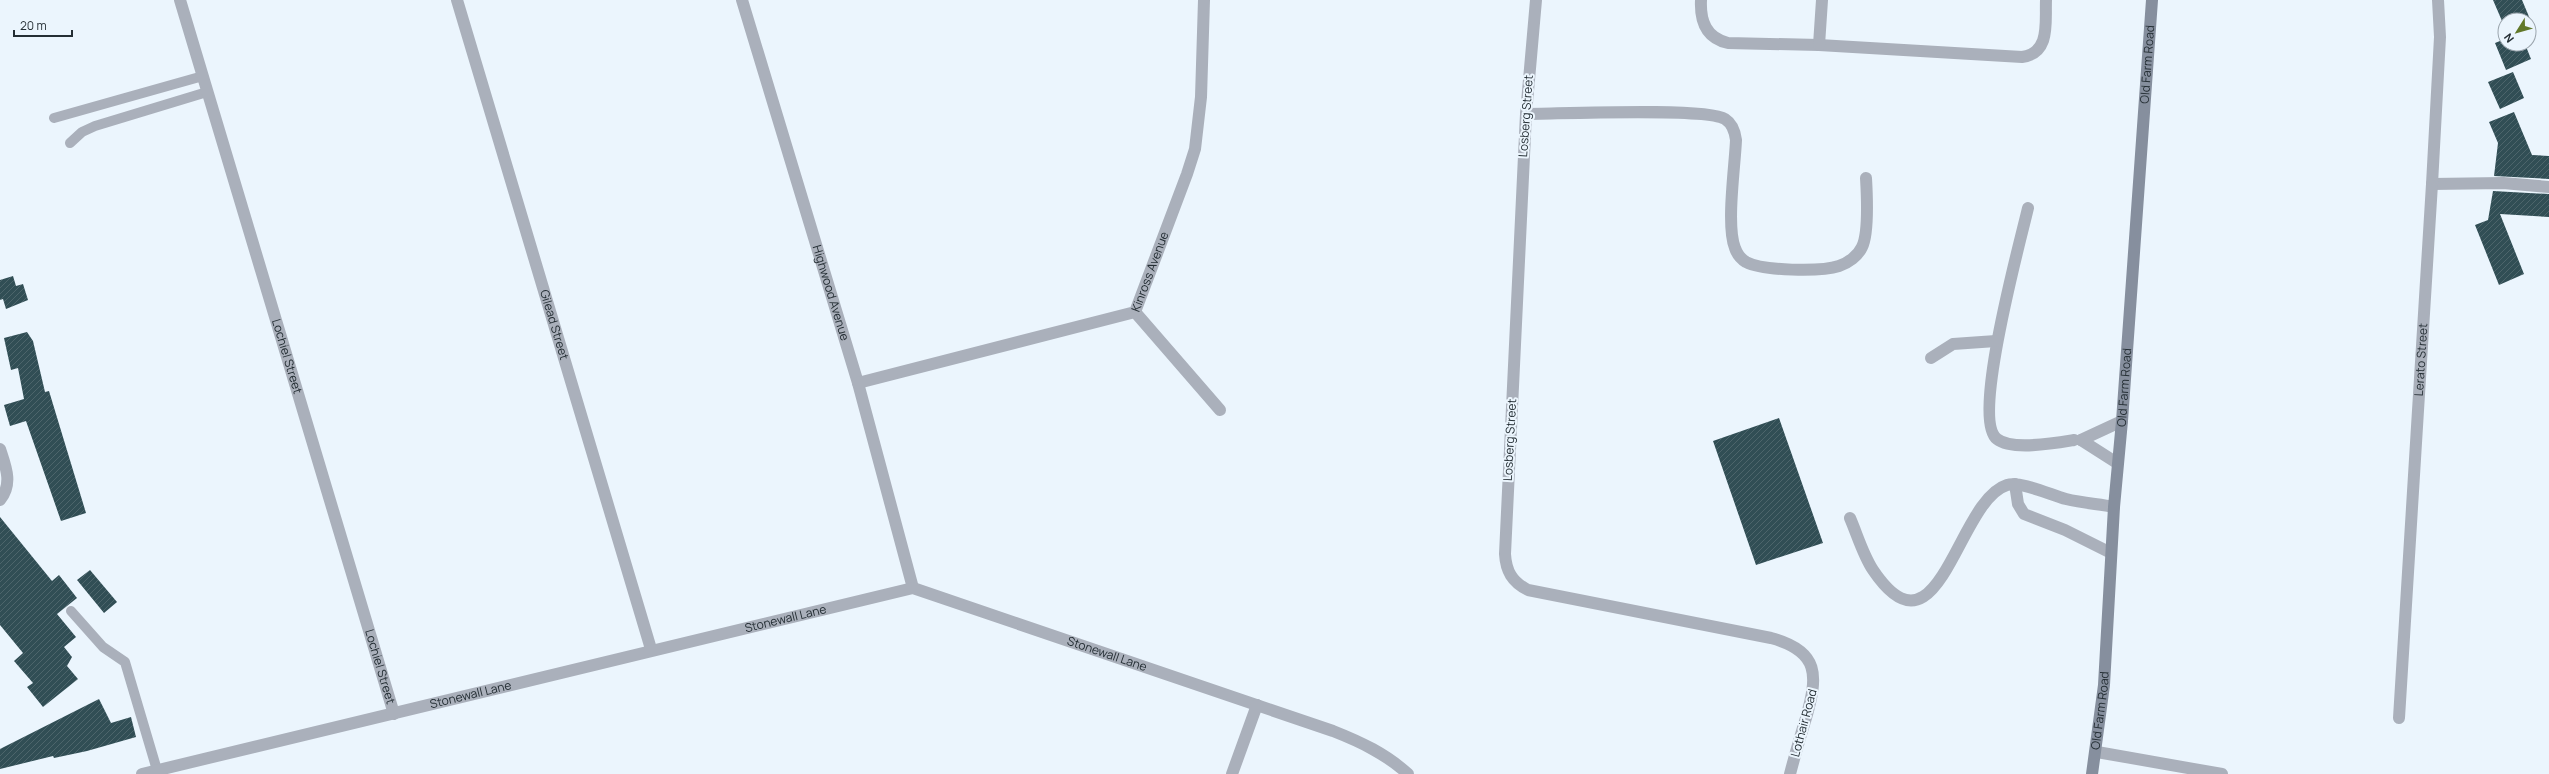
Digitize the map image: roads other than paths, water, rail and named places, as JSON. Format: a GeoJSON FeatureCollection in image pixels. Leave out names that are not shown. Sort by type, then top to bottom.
{"type":"FeatureCollection","features":[{"type":"Feature","properties":{"kind":"street","name":"Lochiel Street"},"geometry":{"type":"LineString","coordinates":[[180,0],[394,714]]}},
{"type":"Feature","properties":{"kind":"street","name":"Gilead Street"},"geometry":{"type":"LineString","coordinates":[[457,0],[652,649]]}},
{"type":"Feature","properties":{"kind":"street","name":"Highwood Avenue"},"geometry":{"type":"LineString","coordinates":[[742,0],[858,383],[913,588]]}},
{"type":"Feature","properties":{"kind":"street","name":"Kinross Avenue"},"geometry":{"type":"LineString","coordinates":[[858,383],[1135,312],[1195,149],[1201,97],[1204,0]]}},
{"type":"Feature","properties":{"kind":"street","name":"Losberg Street"},"geometry":{"type":"LineString","coordinates":[[1536,0],[1526,114],[1505,554],[1508,572],[1514,580],[1528,590],[1771,638],[1786,642],[1801,651]]}},
{"type":"Feature","properties":{"kind":"street"},"geometry":{"type":"LineString","coordinates":[[1701,0],[1702,20],[1707,30],[1718,41],[1744,44],[2029,56],[2040,49],[2044,39],[2046,0]]}},
{"type":"Feature","properties":{"kind":"street"},"geometry":{"type":"LineString","coordinates":[[1820,46],[1822,0]]}},
{"type":"Feature","properties":{"kind":"street","name":"Old Farm Road"},"geometry":{"type":"LineString","coordinates":[[2092,774],[2097,752],[2104,685],[2117,463],[2122,421],[2152,0]]}},
{"type":"Feature","properties":{"kind":"street","name":"Lerato Street"},"geometry":{"type":"LineString","coordinates":[[2399,718],[2440,37],[2438,0]]}},
{"type":"Feature","properties":{"kind":"street"},"geometry":{"type":"LineString","coordinates":[[1526,114],[1695,114],[1725,119],[1734,130],[1736,140],[1733,241],[1742,259],[1758,267],[1827,268],[1839,266],[1855,257],[1862,246],[1867,215],[1866,178]]}},
{"type":"Feature","properties":{"kind":"street"},"geometry":{"type":"LineString","coordinates":[[2432,184],[2503,183],[2549,187]]}},
{"type":"Feature","properties":{"kind":"street"},"geometry":{"type":"LineString","coordinates":[[2028,208],[1996,341],[1988,414],[1990,430],[1994,436],[2011,444],[2045,444],[2078,440],[2122,421]]}},
{"type":"Feature","properties":{"kind":"street"},"geometry":{"type":"LineString","coordinates":[[1135,312],[1220,410]]}},
{"type":"Feature","properties":{"kind":"street"},"geometry":{"type":"LineString","coordinates":[[1931,358],[1953,344],[1996,341]]}},
{"type":"Feature","properties":{"kind":"street"},"geometry":{"type":"LineString","coordinates":[[2078,440],[2117,463]]}},
{"type":"Feature","properties":{"kind":"street"},"geometry":{"type":"LineString","coordinates":[[0,449],[8,480],[7,492],[0,500]]}},
{"type":"Feature","properties":{"kind":"street"},"geometry":{"type":"LineString","coordinates":[[2015,484],[2018,504],[2024,514],[2065,530],[2111,553]]}},
{"type":"Feature","properties":{"kind":"street"},"geometry":{"type":"LineString","coordinates":[[1850,518],[1872,569],[1887,588],[1901,599],[1913,602],[1926,597],[1936,586],[1982,508],[2005,486],[2015,484],[2066,499],[2114,507]]}},
{"type":"Feature","properties":{"kind":"street","name":"Stonewall Lane"},"geometry":{"type":"LineString","coordinates":[[142,774],[394,714],[652,649],[913,588],[1257,704],[1362,742],[1394,762],[1408,774]]}},
{"type":"Feature","properties":{"kind":"street","name":"Lothair Road"},"geometry":{"type":"LineString","coordinates":[[1790,774],[1814,685],[1812,669],[1801,651]]}},
{"type":"Feature","properties":{"kind":"street"},"geometry":{"type":"LineString","coordinates":[[1232,774],[1257,704]]}},
{"type":"Feature","properties":{"kind":"street"},"geometry":{"type":"LineString","coordinates":[[2097,752],[2222,774]]}},
{"type":"Feature","properties":{"kind":"lane"},"geometry":{"type":"LineString","coordinates":[[54,118],[203,76]]}},
{"type":"Feature","properties":{"kind":"lane"},"geometry":{"type":"LineString","coordinates":[[70,143],[82,132],[95,126],[207,92]]}},
{"type":"Feature","properties":{"kind":"lane"},"geometry":{"type":"LineString","coordinates":[[71,611],[103,647],[125,662],[157,770]]}}]}
